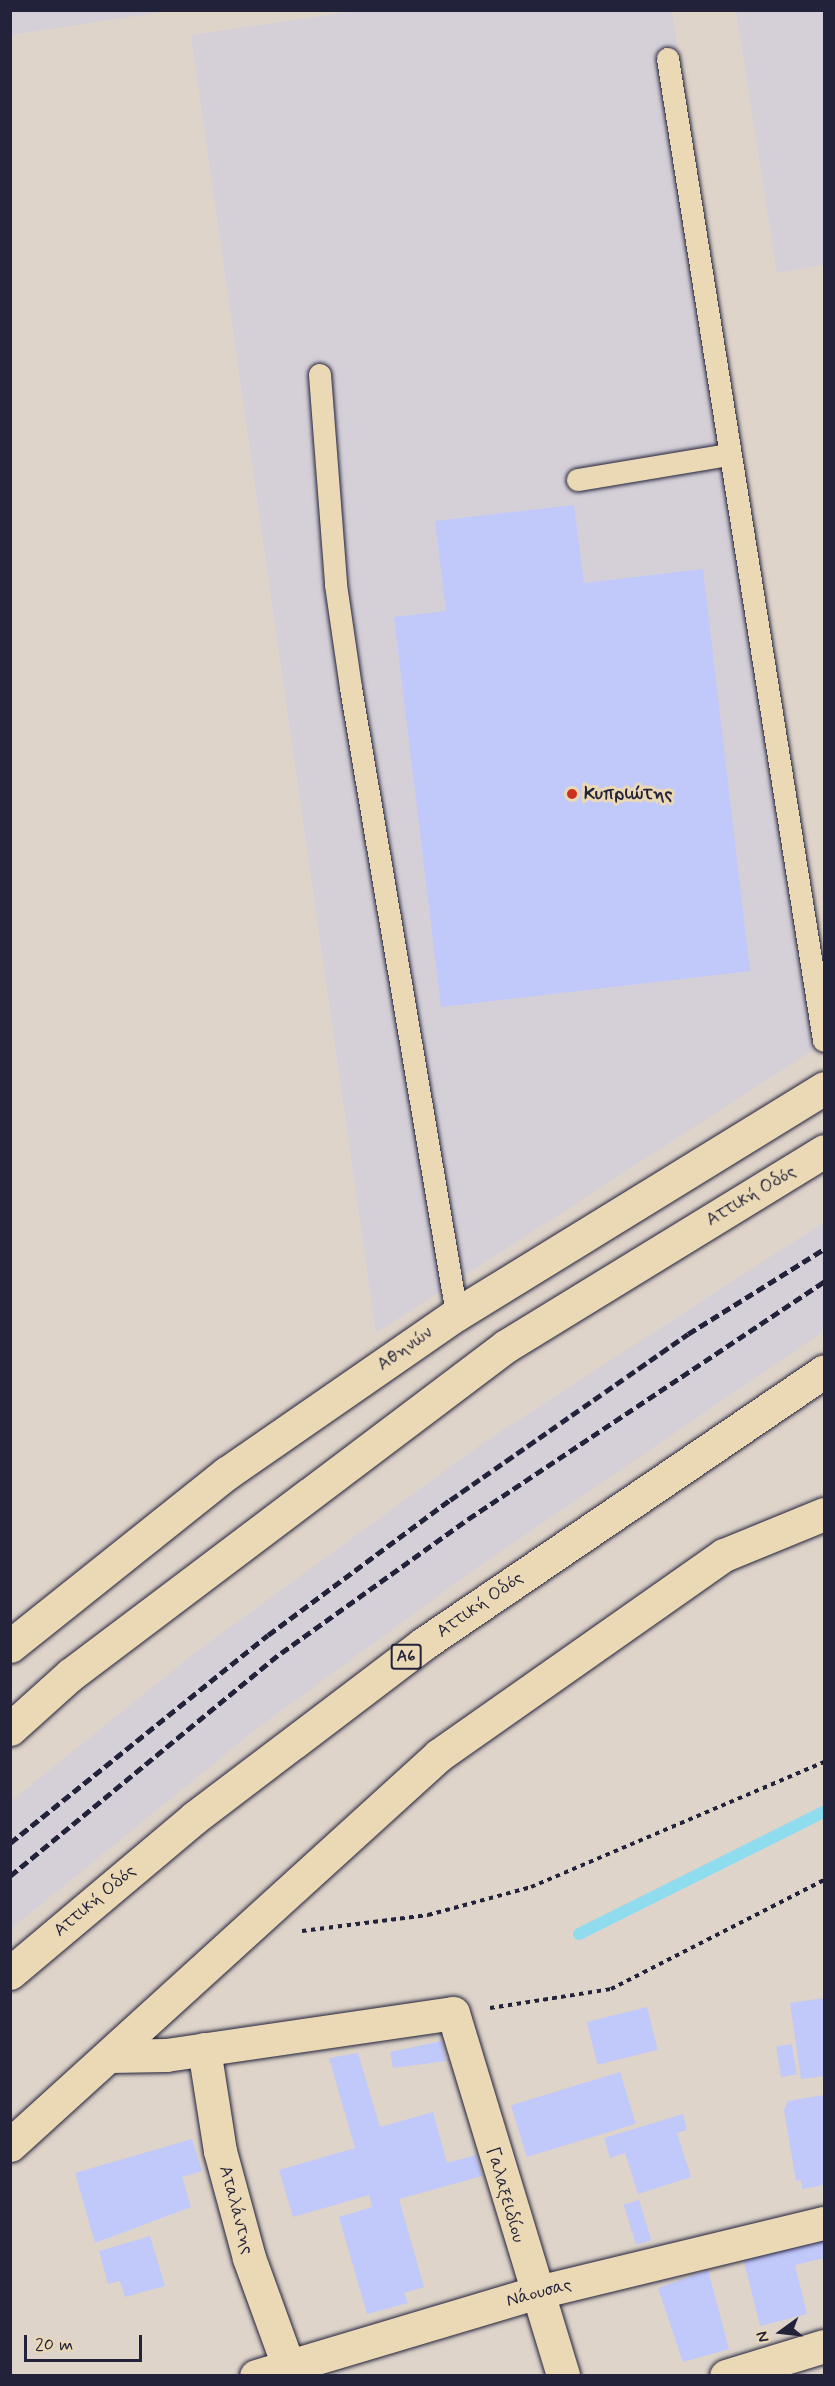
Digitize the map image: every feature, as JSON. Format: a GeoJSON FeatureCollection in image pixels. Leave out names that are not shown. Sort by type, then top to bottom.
{"type":"FeatureCollection","features":[{"type":"Feature","properties":{"kind":"main road","name":"Αθηνών"},"geometry":{"type":"LineString","coordinates":[[10,1646],[227,1473],[457,1314],[825,1088]]}},
{"type":"Feature","properties":{"kind":"main road","name":"Αττική Οδός"},"geometry":{"type":"LineString","coordinates":[[10,1729],[70,1676],[506,1346],[825,1151]]}},
{"type":"Feature","properties":{"kind":"main road","name":"Αττική Οδός"},"geometry":{"type":"LineString","coordinates":[[10,1973],[194,1818],[423,1644],[825,1371]]}},
{"type":"Feature","properties":{"kind":"main road"},"geometry":{"type":"LineString","coordinates":[[10,2145],[440,1755],[724,1555],[825,1514]]}},
{"type":"Feature","properties":{"kind":"main road"},"geometry":{"type":"LineString","coordinates":[[109,2056],[204,2049],[453,2013]]}},
{"type":"Feature","properties":{"kind":"main road","name":"Γαλαξειδίου"},"geometry":{"type":"LineString","coordinates":[[453,2013],[534,2294],[563,2376]]}},
{"type":"Feature","properties":{"kind":"main road","name":"Αταλάντης"},"geometry":{"type":"LineString","coordinates":[[204,2049],[220,2151],[249,2258],[288,2365]]}},
{"type":"Feature","properties":{"kind":"main road","name":"Νάουσας"},"geometry":{"type":"LineString","coordinates":[[256,2376],[534,2294],[825,2223]]}},
{"type":"Feature","properties":{"kind":"main road"},"geometry":{"type":"LineString","coordinates":[[726,2376],[825,2346]]}},
{"type":"Feature","properties":{"kind":"lane"},"geometry":{"type":"LineString","coordinates":[[668,58],[729,455],[825,1041]]}},
{"type":"Feature","properties":{"kind":"lane"},"geometry":{"type":"LineString","coordinates":[[320,375],[336,585],[351,688],[457,1314]]}},
{"type":"Feature","properties":{"kind":"lane"},"geometry":{"type":"LineString","coordinates":[[578,480],[729,455]]}},
{"type":"Feature","properties":{"kind":"path"},"geometry":{"type":"LineString","coordinates":[[291,1933],[428,1915],[531,1887],[825,1762]]}},
{"type":"Feature","properties":{"kind":"path"},"geometry":{"type":"LineString","coordinates":[[453,2013],[611,1989],[825,1880]]}},
{"type":"Feature","properties":{"kind":"shaded area"},"geometry":{"type":"Polygon","coordinates":[[[11,10],[169,10],[169,11],[11,35],[11,10]]]}},
{"type":"Feature","properties":{"kind":"shaded area"},"geometry":{"type":"Polygon","coordinates":[[[356,11],[672,11],[824,989],[824,1043],[376,1333],[191,35],[356,11]]]}},
{"type":"Feature","properties":{"kind":"shaded area"},"geometry":{"type":"Polygon","coordinates":[[[736,11],[824,11],[824,265],[777,273],[736,11]]]}},
{"type":"Feature","properties":{"kind":"shaded area"},"geometry":{"type":"Polygon","coordinates":[[[824,1222],[824,1331],[475,1569],[255,1730],[11,1929],[11,1801],[196,1652],[483,1443],[824,1222]]]}},
{"type":"Feature","properties":{"kind":"building","name":"Κυπριώτης"},"geometry":{"type":"Polygon","coordinates":[[[574,505],[584,583],[703,569],[750,971],[441,1007],[394,617],[446,611],[435,521],[574,505]]]}},
{"type":"Feature","properties":{"kind":"building"},"geometry":{"type":"Polygon","coordinates":[[[824,1998],[824,2076],[801,2079],[790,2003],[824,1998]]]}},
{"type":"Feature","properties":{"kind":"building"},"geometry":{"type":"Polygon","coordinates":[[[647,2007],[658,2050],[597,2065],[587,2022],[647,2007]]]}},
{"type":"Feature","properties":{"kind":"building"},"geometry":{"type":"Polygon","coordinates":[[[442,2041],[446,2061],[393,2068],[390,2052],[442,2041]]]}},
{"type":"Feature","properties":{"kind":"building"},"geometry":{"type":"Polygon","coordinates":[[[792,2044],[797,2075],[781,2077],[776,2047],[792,2044]]]}},
{"type":"Feature","properties":{"kind":"building"},"geometry":{"type":"Polygon","coordinates":[[[358,2053],[380,2127],[433,2112],[447,2163],[476,2155],[482,2176],[399,2199],[424,2287],[404,2293],[408,2303],[367,2314],[339,2217],[372,2207],[369,2195],[293,2217],[279,2170],[355,2148],[329,2058],[358,2053]]]}},
{"type":"Feature","properties":{"kind":"building"},"geometry":{"type":"Polygon","coordinates":[[[620,2072],[636,2124],[527,2157],[511,2105],[620,2072]]]}},
{"type":"Feature","properties":{"kind":"building"},"geometry":{"type":"Polygon","coordinates":[[[824,2095],[824,2185],[802,2189],[801,2180],[796,2181],[784,2110],[788,2101],[824,2095]]]}},
{"type":"Feature","properties":{"kind":"building"},"geometry":{"type":"Polygon","coordinates":[[[683,2114],[687,2130],[677,2133],[691,2177],[638,2194],[625,2153],[610,2158],[604,2138],[683,2114]]]}},
{"type":"Feature","properties":{"kind":"building"},"geometry":{"type":"Polygon","coordinates":[[[192,2139],[202,2171],[182,2177],[191,2207],[95,2243],[75,2173],[192,2139]]]}},
{"type":"Feature","properties":{"kind":"building"},"geometry":{"type":"Polygon","coordinates":[[[639,2200],[651,2240],[636,2245],[624,2205],[639,2200]]]}},
{"type":"Feature","properties":{"kind":"building"},"geometry":{"type":"Polygon","coordinates":[[[150,2236],[165,2286],[125,2297],[120,2281],[108,2284],[99,2251],[150,2236]]]}},
{"type":"Feature","properties":{"kind":"building"},"geometry":{"type":"Polygon","coordinates":[[[824,2238],[824,2258],[795,2265],[807,2314],[760,2326],[743,2258],[824,2238]]]}},
{"type":"Feature","properties":{"kind":"building"},"geometry":{"type":"Polygon","coordinates":[[[708,2270],[729,2349],[683,2362],[658,2288],[708,2270]]]}},
{"type":"Feature","properties":{"kind":"waterway"},"geometry":{"type":"LineString","coordinates":[[579,1934],[824,1812]]}},
{"type":"Feature","properties":{"kind":"railway"},"geometry":{"type":"LineString","coordinates":[[10,1843],[268,1635],[450,1500],[688,1334],[824,1249]]}},
{"type":"Feature","properties":{"kind":"railway"},"geometry":{"type":"LineString","coordinates":[[10,1876],[281,1653],[468,1519],[824,1282]]}},
{"type":"Feature","properties":{"kind":"place","name":"Κυπριώτης"},"geometry":{"type":"Point","coordinates":[572,794]}}]}
